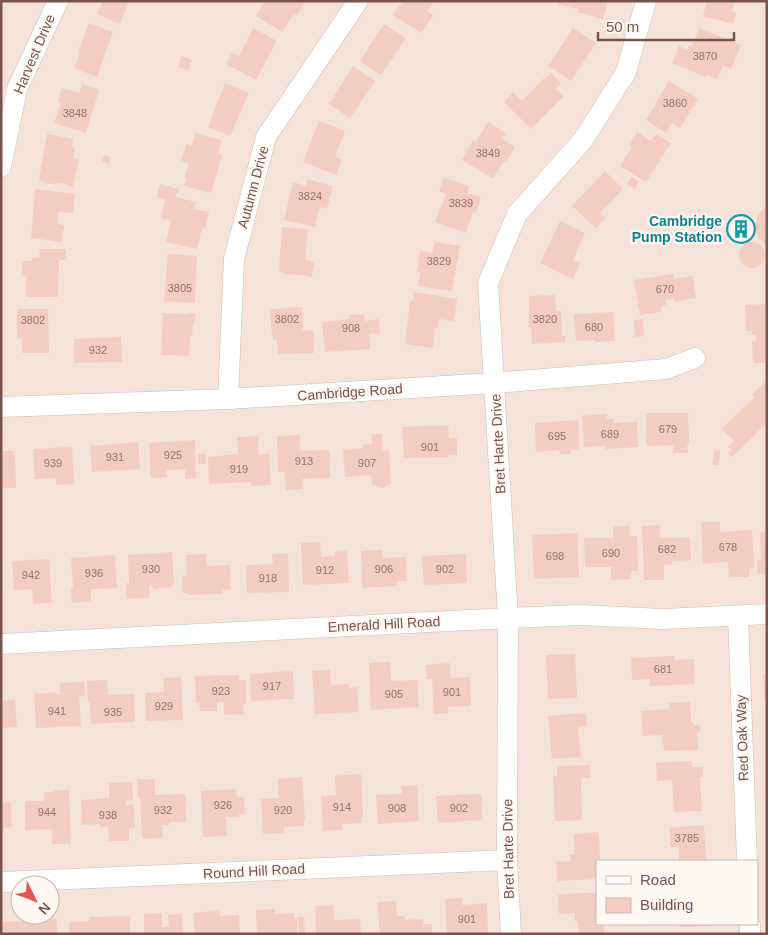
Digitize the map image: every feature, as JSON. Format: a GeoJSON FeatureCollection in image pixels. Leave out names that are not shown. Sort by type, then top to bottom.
{"type":"FeatureCollection","features":[{"type":"Feature","properties":{"kind":"street","name":"Harvest Drive"},"geometry":{"type":"LineString","coordinates":[[1,167],[17,89],[58,1]]}},
{"type":"Feature","properties":{"kind":"street","name":"Autumn Drive"},"geometry":{"type":"LineString","coordinates":[[228,399],[234,259],[266,137],[358,1]]}},
{"type":"Feature","properties":{"kind":"street","name":"Bret Harte Drive"},"geometry":{"type":"LineString","coordinates":[[511,934],[507,860],[508,618],[488,283],[517,214],[583,140],[626,72],[646,1]]}},
{"type":"Feature","properties":{"kind":"street","name":"Cambridge Road"},"geometry":{"type":"LineString","coordinates":[[1,407],[228,399],[494,382],[666,369],[695,358]]}},
{"type":"Feature","properties":{"kind":"street","name":"Emerald Hill Road"},"geometry":{"type":"LineString","coordinates":[[1,644],[508,618],[580,616],[663,619],[767,614]]}},
{"type":"Feature","properties":{"kind":"street","name":"Red Oak Way"},"geometry":{"type":"LineString","coordinates":[[738,616],[747,860]]}},
{"type":"Feature","properties":{"kind":"street","name":"Round Hill Road"},"geometry":{"type":"LineString","coordinates":[[1,882],[507,860]]}},
{"type":"Feature","properties":{"kind":"shaded area"},"geometry":{"type":"Polygon","coordinates":[[[1,1],[767,1],[767,934],[1,934],[1,1]]]}},
{"type":"Feature","properties":{"kind":"building"},"geometry":{"type":"Polygon","coordinates":[[[103,1],[129,1],[120,24],[97,14],[103,1]]]}},
{"type":"Feature","properties":{"kind":"building"},"geometry":{"type":"Polygon","coordinates":[[[265,1],[305,2],[297,16],[294,14],[282,32],[256,16],[265,1]]]}},
{"type":"Feature","properties":{"kind":"building"},"geometry":{"type":"Polygon","coordinates":[[[403,1],[434,1],[427,11],[433,15],[421,33],[393,15],[403,1]]]}},
{"type":"Feature","properties":{"kind":"building"},"geometry":{"type":"Polygon","coordinates":[[[558,1],[608,1],[603,19],[577,12],[578,9],[557,4],[558,1]]]}},
{"type":"Feature","properties":{"kind":"building"},"geometry":{"type":"Polygon","coordinates":[[[707,1],[735,1],[732,12],[736,13],[733,24],[703,16],[707,1]]]}},
{"type":"Feature","properties":{"kind":"building"},"geometry":{"type":"Polygon","coordinates":[[[89,23],[113,32],[97,77],[74,68],[89,23]]]}},
{"type":"Feature","properties":{"kind":"building"},"geometry":{"type":"Polygon","coordinates":[[[384,24],[406,38],[381,75],[360,61],[384,24]]]}},
{"type":"Feature","properties":{"kind":"building"},"geometry":{"type":"Polygon","coordinates":[[[253,28],[277,41],[256,80],[226,64],[232,53],[239,56],[253,28]]]}},
{"type":"Feature","properties":{"kind":"building"},"geometry":{"type":"Polygon","coordinates":[[[573,28],[596,43],[571,81],[548,66],[573,28]]]}},
{"type":"Feature","properties":{"kind":"building"},"geometry":{"type":"Polygon","coordinates":[[[699,28],[741,45],[731,69],[723,66],[717,79],[707,75],[706,77],[672,63],[679,46],[687,50],[689,45],[692,46],[699,28]]]}},
{"type":"Feature","properties":{"kind":"building"},"geometry":{"type":"Polygon","coordinates":[[[181,56],[192,60],[188,70],[178,67],[181,56]]]}},
{"type":"Feature","properties":{"kind":"building"},"geometry":{"type":"Polygon","coordinates":[[[353,66],[375,81],[350,118],[329,104],[353,66]]]}},
{"type":"Feature","properties":{"kind":"building"},"geometry":{"type":"Polygon","coordinates":[[[551,73],[561,83],[556,89],[564,96],[531,129],[504,102],[513,92],[522,101],[551,73]]]}},
{"type":"Feature","properties":{"kind":"building"},"geometry":{"type":"Polygon","coordinates":[[[669,81],[698,99],[680,128],[672,123],[666,133],[646,120],[669,81]]]}},
{"type":"Feature","properties":{"kind":"building"},"geometry":{"type":"Polygon","coordinates":[[[225,83],[249,93],[230,136],[208,127],[225,83]]]}},
{"type":"Feature","properties":{"kind":"building"},"geometry":{"type":"Polygon","coordinates":[[[82,84],[99,90],[86,133],[54,123],[61,103],[58,102],[62,88],[79,93],[82,84]]]}},
{"type":"Feature","properties":{"kind":"building"},"geometry":{"type":"Polygon","coordinates":[[[319,121],[345,131],[335,157],[342,160],[336,175],[303,162],[319,121]]]}},
{"type":"Feature","properties":{"kind":"building"},"geometry":{"type":"Polygon","coordinates":[[[488,122],[506,133],[502,139],[515,147],[493,178],[462,160],[473,140],[475,142],[478,139],[488,122]]]}},
{"type":"Feature","properties":{"kind":"building"},"geometry":{"type":"Polygon","coordinates":[[[637,132],[651,141],[656,134],[671,143],[646,182],[620,166],[632,147],[629,146],[637,132]]]}},
{"type":"Feature","properties":{"kind":"building"},"geometry":{"type":"Polygon","coordinates":[[[195,133],[222,140],[218,154],[222,155],[211,193],[184,186],[186,178],[184,178],[189,163],[181,161],[186,144],[192,146],[195,133]]]}},
{"type":"Feature","properties":{"kind":"building"},"geometry":{"type":"Polygon","coordinates":[[[47,134],[73,139],[72,147],[75,148],[73,158],[79,159],[73,187],[61,183],[48,184],[39,180],[47,134]]]}},
{"type":"Feature","properties":{"kind":"building"},"geometry":{"type":"Polygon","coordinates":[[[104,155],[111,157],[109,164],[102,162],[104,155]]]}},
{"type":"Feature","properties":{"kind":"building"},"geometry":{"type":"Polygon","coordinates":[[[605,171],[623,189],[600,213],[606,218],[596,228],[572,206],[605,171]]]}},
{"type":"Feature","properties":{"kind":"building"},"geometry":{"type":"Polygon","coordinates":[[[631,177],[639,182],[635,189],[627,184],[631,177]]]}},
{"type":"Feature","properties":{"kind":"building"},"geometry":{"type":"Polygon","coordinates":[[[444,178],[469,186],[467,193],[481,197],[476,213],[473,212],[466,233],[435,222],[446,194],[439,191],[444,178]]]}},
{"type":"Feature","properties":{"kind":"building"},"geometry":{"type":"Polygon","coordinates":[[[307,179],[333,186],[327,209],[320,207],[315,227],[284,220],[293,182],[306,186],[307,179]]]}},
{"type":"Feature","properties":{"kind":"building"},"geometry":{"type":"Polygon","coordinates":[[[160,184],[179,189],[175,197],[196,202],[194,209],[209,212],[205,229],[202,228],[197,249],[166,242],[171,220],[161,218],[165,200],[157,198],[160,184]]]}},
{"type":"Feature","properties":{"kind":"building"},"geometry":{"type":"Polygon","coordinates":[[[35,189],[75,194],[73,213],[58,212],[57,224],[64,225],[62,242],[31,238],[35,189]]]}},
{"type":"Feature","properties":{"kind":"building"},"geometry":{"type":"Polygon","coordinates":[[[767,205],[767,246],[758,238],[755,226],[758,214],[767,205]]]}},
{"type":"Feature","properties":{"kind":"building","name":"Cambridge Pump Station"},"geometry":{"type":"Polygon","coordinates":[[[745,218],[752,230],[737,240],[729,229],[745,218]]]}},
{"type":"Feature","properties":{"kind":"building"},"geometry":{"type":"Polygon","coordinates":[[[560,221],[585,233],[573,260],[580,263],[573,279],[540,263],[560,221]]]}},
{"type":"Feature","properties":{"kind":"building"},"geometry":{"type":"Polygon","coordinates":[[[282,227],[308,229],[305,260],[314,262],[312,277],[282,273],[279,270],[282,227]]]}},
{"type":"Feature","properties":{"kind":"building"},"geometry":{"type":"Polygon","coordinates":[[[434,242],[460,246],[452,291],[418,286],[420,272],[417,272],[420,251],[433,253],[434,242]]]}},
{"type":"Feature","properties":{"kind":"building"},"geometry":{"type":"Polygon","coordinates":[[[752,242],[761,246],[765,255],[761,264],[752,268],[743,264],[739,255],[743,246],[752,242]]]}},
{"type":"Feature","properties":{"kind":"building"},"geometry":{"type":"Polygon","coordinates":[[[40,249],[66,249],[66,260],[59,260],[58,297],[26,297],[26,276],[22,276],[22,261],[32,261],[32,258],[39,258],[40,249]]]}},
{"type":"Feature","properties":{"kind":"building"},"geometry":{"type":"Polygon","coordinates":[[[168,254],[197,256],[195,303],[164,301],[168,254]]]}},
{"type":"Feature","properties":{"kind":"building"},"geometry":{"type":"Polygon","coordinates":[[[673,274],[674,279],[693,276],[696,298],[674,302],[674,299],[665,300],[666,305],[661,306],[661,312],[640,315],[634,280],[673,274]]]}},
{"type":"Feature","properties":{"kind":"building"},"geometry":{"type":"Polygon","coordinates":[[[414,292],[457,299],[454,321],[439,319],[438,328],[435,327],[433,348],[405,344],[410,301],[413,301],[414,292]]]}},
{"type":"Feature","properties":{"kind":"building"},"geometry":{"type":"Polygon","coordinates":[[[555,295],[556,311],[561,311],[562,336],[565,336],[565,342],[532,344],[531,327],[529,327],[529,296],[555,295]]]}},
{"type":"Feature","properties":{"kind":"building"},"geometry":{"type":"Polygon","coordinates":[[[767,304],[767,363],[753,363],[752,341],[756,341],[756,335],[752,335],[752,331],[746,331],[745,305],[767,304]]]}},
{"type":"Feature","properties":{"kind":"building"},"geometry":{"type":"Polygon","coordinates":[[[302,307],[303,331],[313,330],[314,353],[278,354],[277,340],[273,340],[272,335],[270,309],[302,307]]]}},
{"type":"Feature","properties":{"kind":"building"},"geometry":{"type":"Polygon","coordinates":[[[17,309],[48,309],[49,353],[22,353],[22,338],[17,339],[17,309]]]}},
{"type":"Feature","properties":{"kind":"building"},"geometry":{"type":"Polygon","coordinates":[[[613,312],[615,341],[576,341],[574,314],[613,312]]]}},
{"type":"Feature","properties":{"kind":"building"},"geometry":{"type":"Polygon","coordinates":[[[163,313],[196,313],[195,321],[193,321],[192,336],[190,335],[189,356],[161,355],[163,313]]]}},
{"type":"Feature","properties":{"kind":"building"},"geometry":{"type":"Polygon","coordinates":[[[364,314],[365,321],[379,319],[380,333],[369,334],[370,349],[325,352],[322,322],[350,319],[350,315],[364,314]]]}},
{"type":"Feature","properties":{"kind":"building"},"geometry":{"type":"Polygon","coordinates":[[[643,319],[644,336],[635,337],[634,320],[643,319]]]}},
{"type":"Feature","properties":{"kind":"building"},"geometry":{"type":"Polygon","coordinates":[[[121,337],[122,362],[74,363],[74,339],[121,337]]]}},
{"type":"Feature","properties":{"kind":"building"},"geometry":{"type":"Polygon","coordinates":[[[767,380],[767,423],[732,457],[728,453],[732,450],[728,447],[734,441],[722,429],[754,398],[752,395],[767,380]]]}},
{"type":"Feature","properties":{"kind":"building"},"geometry":{"type":"Polygon","coordinates":[[[646,413],[688,413],[688,453],[673,453],[673,445],[647,446],[646,413]]]}},
{"type":"Feature","properties":{"kind":"building"},"geometry":{"type":"Polygon","coordinates":[[[607,414],[607,419],[614,419],[614,423],[637,422],[638,447],[605,449],[605,446],[584,447],[582,416],[607,414]]]}},
{"type":"Feature","properties":{"kind":"building"},"geometry":{"type":"Polygon","coordinates":[[[578,420],[579,449],[571,450],[571,454],[560,454],[559,450],[536,452],[535,423],[578,420]]]}},
{"type":"Feature","properties":{"kind":"building"},"geometry":{"type":"Polygon","coordinates":[[[448,425],[449,438],[457,438],[457,455],[449,455],[449,457],[404,458],[402,427],[448,425]]]}},
{"type":"Feature","properties":{"kind":"building"},"geometry":{"type":"Polygon","coordinates":[[[371,434],[382,434],[383,451],[389,450],[391,484],[382,488],[372,485],[371,475],[345,477],[343,450],[363,448],[363,445],[372,444],[371,434]]]}},
{"type":"Feature","properties":{"kind":"building"},"geometry":{"type":"Polygon","coordinates":[[[300,435],[300,451],[329,450],[330,478],[302,479],[303,489],[286,490],[284,472],[278,472],[277,436],[300,435]]]}},
{"type":"Feature","properties":{"kind":"building"},"geometry":{"type":"Polygon","coordinates":[[[258,436],[259,455],[269,454],[271,485],[251,486],[251,482],[209,484],[208,457],[238,454],[237,437],[258,436]]]}},
{"type":"Feature","properties":{"kind":"building"},"geometry":{"type":"Polygon","coordinates":[[[195,440],[196,478],[185,479],[185,469],[166,470],[167,477],[151,478],[149,443],[195,440]]]}},
{"type":"Feature","properties":{"kind":"building"},"geometry":{"type":"Polygon","coordinates":[[[138,442],[140,469],[92,472],[90,446],[138,442]]]}},
{"type":"Feature","properties":{"kind":"building"},"geometry":{"type":"Polygon","coordinates":[[[72,447],[74,484],[56,485],[56,478],[35,479],[33,449],[72,447]]]}},
{"type":"Feature","properties":{"kind":"building"},"geometry":{"type":"Polygon","coordinates":[[[714,450],[720,451],[719,465],[713,465],[714,450]]]}},
{"type":"Feature","properties":{"kind":"building"},"geometry":{"type":"Polygon","coordinates":[[[1,451],[13,451],[13,455],[15,455],[16,488],[1,488],[1,451]]]}},
{"type":"Feature","properties":{"kind":"building"},"geometry":{"type":"Polygon","coordinates":[[[198,454],[205,454],[206,464],[198,464],[198,454]]]}},
{"type":"Feature","properties":{"kind":"building"},"geometry":{"type":"Polygon","coordinates":[[[701,522],[720,522],[720,532],[752,530],[754,568],[749,569],[749,577],[729,577],[728,562],[703,564],[701,522]]]}},
{"type":"Feature","properties":{"kind":"building"},"geometry":{"type":"Polygon","coordinates":[[[660,525],[660,538],[690,537],[691,560],[672,561],[672,564],[664,565],[664,580],[644,580],[642,526],[660,525]]]}},
{"type":"Feature","properties":{"kind":"building"},"geometry":{"type":"Polygon","coordinates":[[[613,526],[629,526],[630,536],[637,536],[638,571],[631,571],[631,579],[611,580],[611,567],[585,567],[584,538],[613,538],[613,526]]]}},
{"type":"Feature","properties":{"kind":"building"},"geometry":{"type":"Polygon","coordinates":[[[767,531],[767,575],[763,575],[757,574],[757,560],[761,560],[760,532],[767,531]]]}},
{"type":"Feature","properties":{"kind":"building"},"geometry":{"type":"Polygon","coordinates":[[[577,533],[579,577],[534,579],[532,535],[577,533]]]}},
{"type":"Feature","properties":{"kind":"building"},"geometry":{"type":"Polygon","coordinates":[[[320,542],[321,557],[335,556],[335,552],[347,551],[349,583],[303,585],[301,543],[320,542]]]}},
{"type":"Feature","properties":{"kind":"building"},"geometry":{"type":"Polygon","coordinates":[[[382,550],[383,558],[406,557],[407,581],[397,581],[397,586],[362,588],[361,551],[382,550]]]}},
{"type":"Feature","properties":{"kind":"building"},"geometry":{"type":"Polygon","coordinates":[[[172,552],[174,585],[172,587],[153,589],[153,586],[149,586],[149,598],[127,599],[126,583],[129,583],[128,555],[172,552]]]}},
{"type":"Feature","properties":{"kind":"building"},"geometry":{"type":"Polygon","coordinates":[[[288,553],[289,592],[247,593],[246,565],[273,564],[272,554],[288,553]]]}},
{"type":"Feature","properties":{"kind":"building"},"geometry":{"type":"Polygon","coordinates":[[[206,554],[207,566],[230,565],[231,589],[223,590],[222,594],[188,595],[188,593],[183,593],[182,576],[187,575],[186,555],[206,554]]]}},
{"type":"Feature","properties":{"kind":"building"},"geometry":{"type":"Polygon","coordinates":[[[466,554],[467,583],[424,585],[422,556],[466,554]]]}},
{"type":"Feature","properties":{"kind":"building"},"geometry":{"type":"Polygon","coordinates":[[[115,555],[117,588],[91,589],[91,601],[72,603],[71,558],[115,555]]]}},
{"type":"Feature","properties":{"kind":"building"},"geometry":{"type":"Polygon","coordinates":[[[49,559],[52,603],[33,604],[32,589],[14,590],[12,561],[49,559]]]}},
{"type":"Feature","properties":{"kind":"building"},"geometry":{"type":"Polygon","coordinates":[[[575,654],[577,698],[548,699],[546,655],[575,654]]]}},
{"type":"Feature","properties":{"kind":"building"},"geometry":{"type":"Polygon","coordinates":[[[674,656],[674,660],[694,659],[695,684],[650,686],[650,679],[632,680],[631,658],[674,656]]]}},
{"type":"Feature","properties":{"kind":"building"},"geometry":{"type":"Polygon","coordinates":[[[390,662],[391,681],[417,680],[419,707],[371,710],[369,663],[390,662]]]}},
{"type":"Feature","properties":{"kind":"building"},"geometry":{"type":"Polygon","coordinates":[[[450,663],[451,678],[470,677],[471,706],[448,707],[448,713],[434,714],[432,679],[427,679],[426,665],[450,663]]]}},
{"type":"Feature","properties":{"kind":"building"},"geometry":{"type":"Polygon","coordinates":[[[330,670],[331,685],[349,684],[349,688],[357,687],[359,712],[315,714],[312,671],[330,670]]]}},
{"type":"Feature","properties":{"kind":"building"},"geometry":{"type":"Polygon","coordinates":[[[293,671],[294,699],[251,701],[250,674],[293,671]]]}},
{"type":"Feature","properties":{"kind":"building"},"geometry":{"type":"Polygon","coordinates":[[[767,674],[767,699],[764,699],[763,675],[767,674]]]}},
{"type":"Feature","properties":{"kind":"building"},"geometry":{"type":"Polygon","coordinates":[[[239,675],[239,680],[246,680],[246,704],[243,704],[244,714],[224,715],[224,702],[217,702],[217,711],[200,711],[199,703],[196,703],[195,676],[239,675]]]}},
{"type":"Feature","properties":{"kind":"building"},"geometry":{"type":"Polygon","coordinates":[[[181,677],[183,720],[146,721],[145,693],[164,692],[163,678],[181,677]]]}},
{"type":"Feature","properties":{"kind":"building"},"geometry":{"type":"Polygon","coordinates":[[[107,680],[108,695],[134,694],[135,722],[91,724],[87,681],[107,680]]]}},
{"type":"Feature","properties":{"kind":"building"},"geometry":{"type":"Polygon","coordinates":[[[84,682],[85,696],[79,697],[81,726],[36,728],[34,694],[56,692],[57,695],[60,695],[60,683],[84,682]]]}},
{"type":"Feature","properties":{"kind":"building"},"geometry":{"type":"Polygon","coordinates":[[[15,700],[17,727],[1,728],[1,701],[15,700]]]}},
{"type":"Feature","properties":{"kind":"building"},"geometry":{"type":"Polygon","coordinates":[[[690,702],[691,721],[694,725],[700,725],[700,731],[697,732],[698,750],[664,751],[662,735],[643,736],[641,711],[669,709],[669,703],[690,702]]]}},
{"type":"Feature","properties":{"kind":"building"},"geometry":{"type":"Polygon","coordinates":[[[586,713],[587,726],[578,727],[581,757],[552,759],[548,716],[586,713]]]}},
{"type":"Feature","properties":{"kind":"building"},"geometry":{"type":"Polygon","coordinates":[[[692,761],[692,767],[703,767],[703,777],[700,777],[702,811],[674,812],[672,780],[657,781],[656,763],[692,761]]]}},
{"type":"Feature","properties":{"kind":"building"},"geometry":{"type":"Polygon","coordinates":[[[590,765],[590,778],[581,778],[582,820],[555,821],[553,776],[557,776],[557,766],[590,765]]]}},
{"type":"Feature","properties":{"kind":"building"},"geometry":{"type":"Polygon","coordinates":[[[361,774],[363,817],[361,817],[361,823],[342,824],[342,830],[323,831],[321,796],[336,795],[335,776],[361,774]]]}},
{"type":"Feature","properties":{"kind":"building"},"geometry":{"type":"Polygon","coordinates":[[[302,777],[304,826],[284,827],[284,833],[263,834],[261,799],[279,798],[278,779],[302,777]]]}},
{"type":"Feature","properties":{"kind":"building"},"geometry":{"type":"Polygon","coordinates":[[[137,779],[155,779],[155,795],[185,794],[186,822],[169,822],[169,825],[162,825],[163,838],[142,839],[137,779]]]}},
{"type":"Feature","properties":{"kind":"building"},"geometry":{"type":"Polygon","coordinates":[[[132,782],[133,800],[126,801],[126,805],[134,805],[135,828],[129,828],[129,841],[109,841],[108,826],[100,827],[100,824],[82,825],[81,800],[109,798],[109,783],[132,782]]]}},
{"type":"Feature","properties":{"kind":"building"},"geometry":{"type":"Polygon","coordinates":[[[417,785],[419,821],[378,824],[376,795],[402,794],[401,786],[417,785]]]}},
{"type":"Feature","properties":{"kind":"building"},"geometry":{"type":"Polygon","coordinates":[[[236,789],[237,797],[244,797],[245,814],[239,814],[239,817],[226,817],[227,836],[203,837],[201,791],[236,789]]]}},
{"type":"Feature","properties":{"kind":"building"},"geometry":{"type":"Polygon","coordinates":[[[53,790],[69,790],[71,844],[52,844],[52,829],[25,830],[25,801],[44,801],[44,792],[53,792],[53,790]]]}},
{"type":"Feature","properties":{"kind":"building"},"geometry":{"type":"Polygon","coordinates":[[[481,794],[482,820],[438,823],[436,796],[481,794]]]}},
{"type":"Feature","properties":{"kind":"building"},"geometry":{"type":"Polygon","coordinates":[[[11,802],[12,827],[4,828],[4,832],[1,832],[1,803],[11,802]]]}},
{"type":"Feature","properties":{"kind":"building"},"geometry":{"type":"Polygon","coordinates":[[[704,825],[706,860],[679,860],[679,847],[670,847],[670,828],[704,825]]]}},
{"type":"Feature","properties":{"kind":"building"},"geometry":{"type":"Polygon","coordinates":[[[599,832],[600,860],[596,860],[596,879],[557,881],[556,862],[571,861],[570,854],[575,854],[574,834],[599,832]]]}},
{"type":"Feature","properties":{"kind":"building"},"geometry":{"type":"Polygon","coordinates":[[[596,893],[596,925],[604,925],[604,934],[579,934],[575,913],[559,914],[558,895],[596,893]]]}},
{"type":"Feature","properties":{"kind":"building"},"geometry":{"type":"Polygon","coordinates":[[[462,898],[462,905],[487,903],[488,934],[447,934],[445,899],[462,898]]]}},
{"type":"Feature","properties":{"kind":"building"},"geometry":{"type":"Polygon","coordinates":[[[396,901],[397,916],[405,916],[405,920],[423,919],[424,934],[380,934],[377,902],[396,901]]]}},
{"type":"Feature","properties":{"kind":"building"},"geometry":{"type":"Polygon","coordinates":[[[333,905],[334,920],[360,919],[361,934],[316,934],[315,906],[333,905]]]}},
{"type":"Feature","properties":{"kind":"building"},"geometry":{"type":"Polygon","coordinates":[[[275,909],[275,914],[294,913],[295,918],[297,918],[297,934],[257,934],[256,910],[275,909]]]}},
{"type":"Feature","properties":{"kind":"building"},"geometry":{"type":"Polygon","coordinates":[[[219,911],[220,916],[239,915],[240,934],[195,934],[193,913],[219,911]]]}},
{"type":"Feature","properties":{"kind":"building"},"geometry":{"type":"Polygon","coordinates":[[[162,913],[162,927],[169,927],[168,915],[182,914],[183,934],[144,934],[144,914],[162,913]]]}},
{"type":"Feature","properties":{"kind":"building"},"geometry":{"type":"Polygon","coordinates":[[[130,916],[130,934],[69,934],[69,922],[89,921],[89,917],[130,916]]]}},
{"type":"Feature","properties":{"kind":"building"},"geometry":{"type":"Polygon","coordinates":[[[298,917],[304,917],[305,934],[299,934],[298,917]]]}},
{"type":"Feature","properties":{"kind":"building"},"geometry":{"type":"Polygon","coordinates":[[[1,922],[10,922],[10,925],[57,925],[57,934],[1,934],[1,922]]]}},
{"type":"Feature","properties":{"kind":"building"},"geometry":{"type":"Polygon","coordinates":[[[424,924],[432,924],[432,934],[424,934],[424,924]]]}},
{"type":"Feature","properties":{"kind":"building"},"geometry":{"type":"Polygon","coordinates":[[[681,925],[709,925],[709,926],[681,927],[681,925]]]}},
{"type":"Feature","properties":{"kind":"place","name":"Cambridge Pump Station"},"geometry":{"type":"Point","coordinates":[741,229]}}]}
